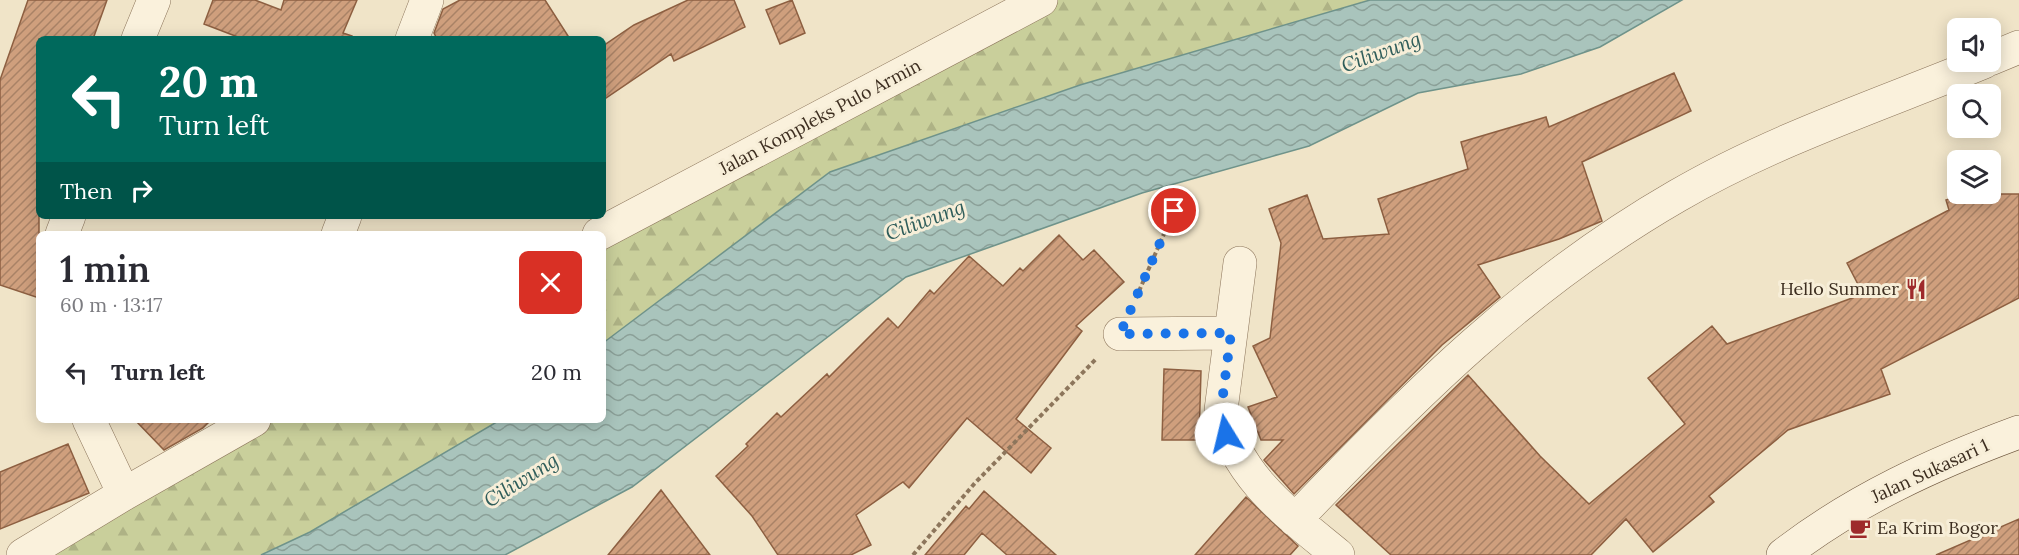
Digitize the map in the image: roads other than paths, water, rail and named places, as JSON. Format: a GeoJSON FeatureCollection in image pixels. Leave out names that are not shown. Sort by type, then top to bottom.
{"type":"FeatureCollection","features":[{"type":"Feature","properties":{"kind":"street"},"geometry":{"type":"LineString","coordinates":[[139,36],[154,0]]}},
{"type":"Feature","properties":{"kind":"street"},"geometry":{"type":"LineString","coordinates":[[413,36],[427,0]]}},
{"type":"Feature","properties":{"kind":"street","name":"Jalan Kompleks Pulo Armin"},"geometry":{"type":"LineString","coordinates":[[605,231],[1041,0]]}},
{"type":"Feature","properties":{"kind":"street"},"geometry":{"type":"LineString","coordinates":[[2001,54],[2019,47]]}},
{"type":"Feature","properties":{"kind":"street"},"geometry":{"type":"LineString","coordinates":[[1295,520],[1445,368],[1554,276],[1612,236],[1678,195],[1747,160],[1960,72]]}},
{"type":"Feature","properties":{"kind":"street"},"geometry":{"type":"LineString","coordinates":[[1240,263],[1221,410],[1226,434],[1241,463],[1295,520],[1338,555]]}},
{"type":"Feature","properties":{"kind":"street"},"geometry":{"type":"LineString","coordinates":[[1120,334],[1231,333]]}},
{"type":"Feature","properties":{"kind":"street"},"geometry":{"type":"LineString","coordinates":[[90,423],[124,494]]}},
{"type":"Feature","properties":{"kind":"street"},"geometry":{"type":"LineString","coordinates":[[23,555],[249,423]]}},
{"type":"Feature","properties":{"kind":"street","name":"Jalan Sukasari 1"},"geometry":{"type":"LineString","coordinates":[[1783,555],[1808,536],[1886,488],[2019,432]]}},
{"type":"Feature","properties":{"kind":"water","name":"Ciliwung"},"geometry":{"type":"Polygon","coordinates":[[[1370,0],[1682,0],[1600,47],[1521,74],[1418,93],[1309,146],[1142,193],[906,277],[632,487],[505,555],[261,555],[310,532],[495,423],[606,423],[606,341],[830,172],[1080,85],[1370,0]]]}},
{"type":"Feature","properties":{"kind":"place","name":"Hello Summer"},"geometry":{"type":"Point","coordinates":[1916,289]}},
{"type":"Feature","properties":{"kind":"place","name":"Ea Krim Bogor"},"geometry":{"type":"Point","coordinates":[1860,528]}}]}
